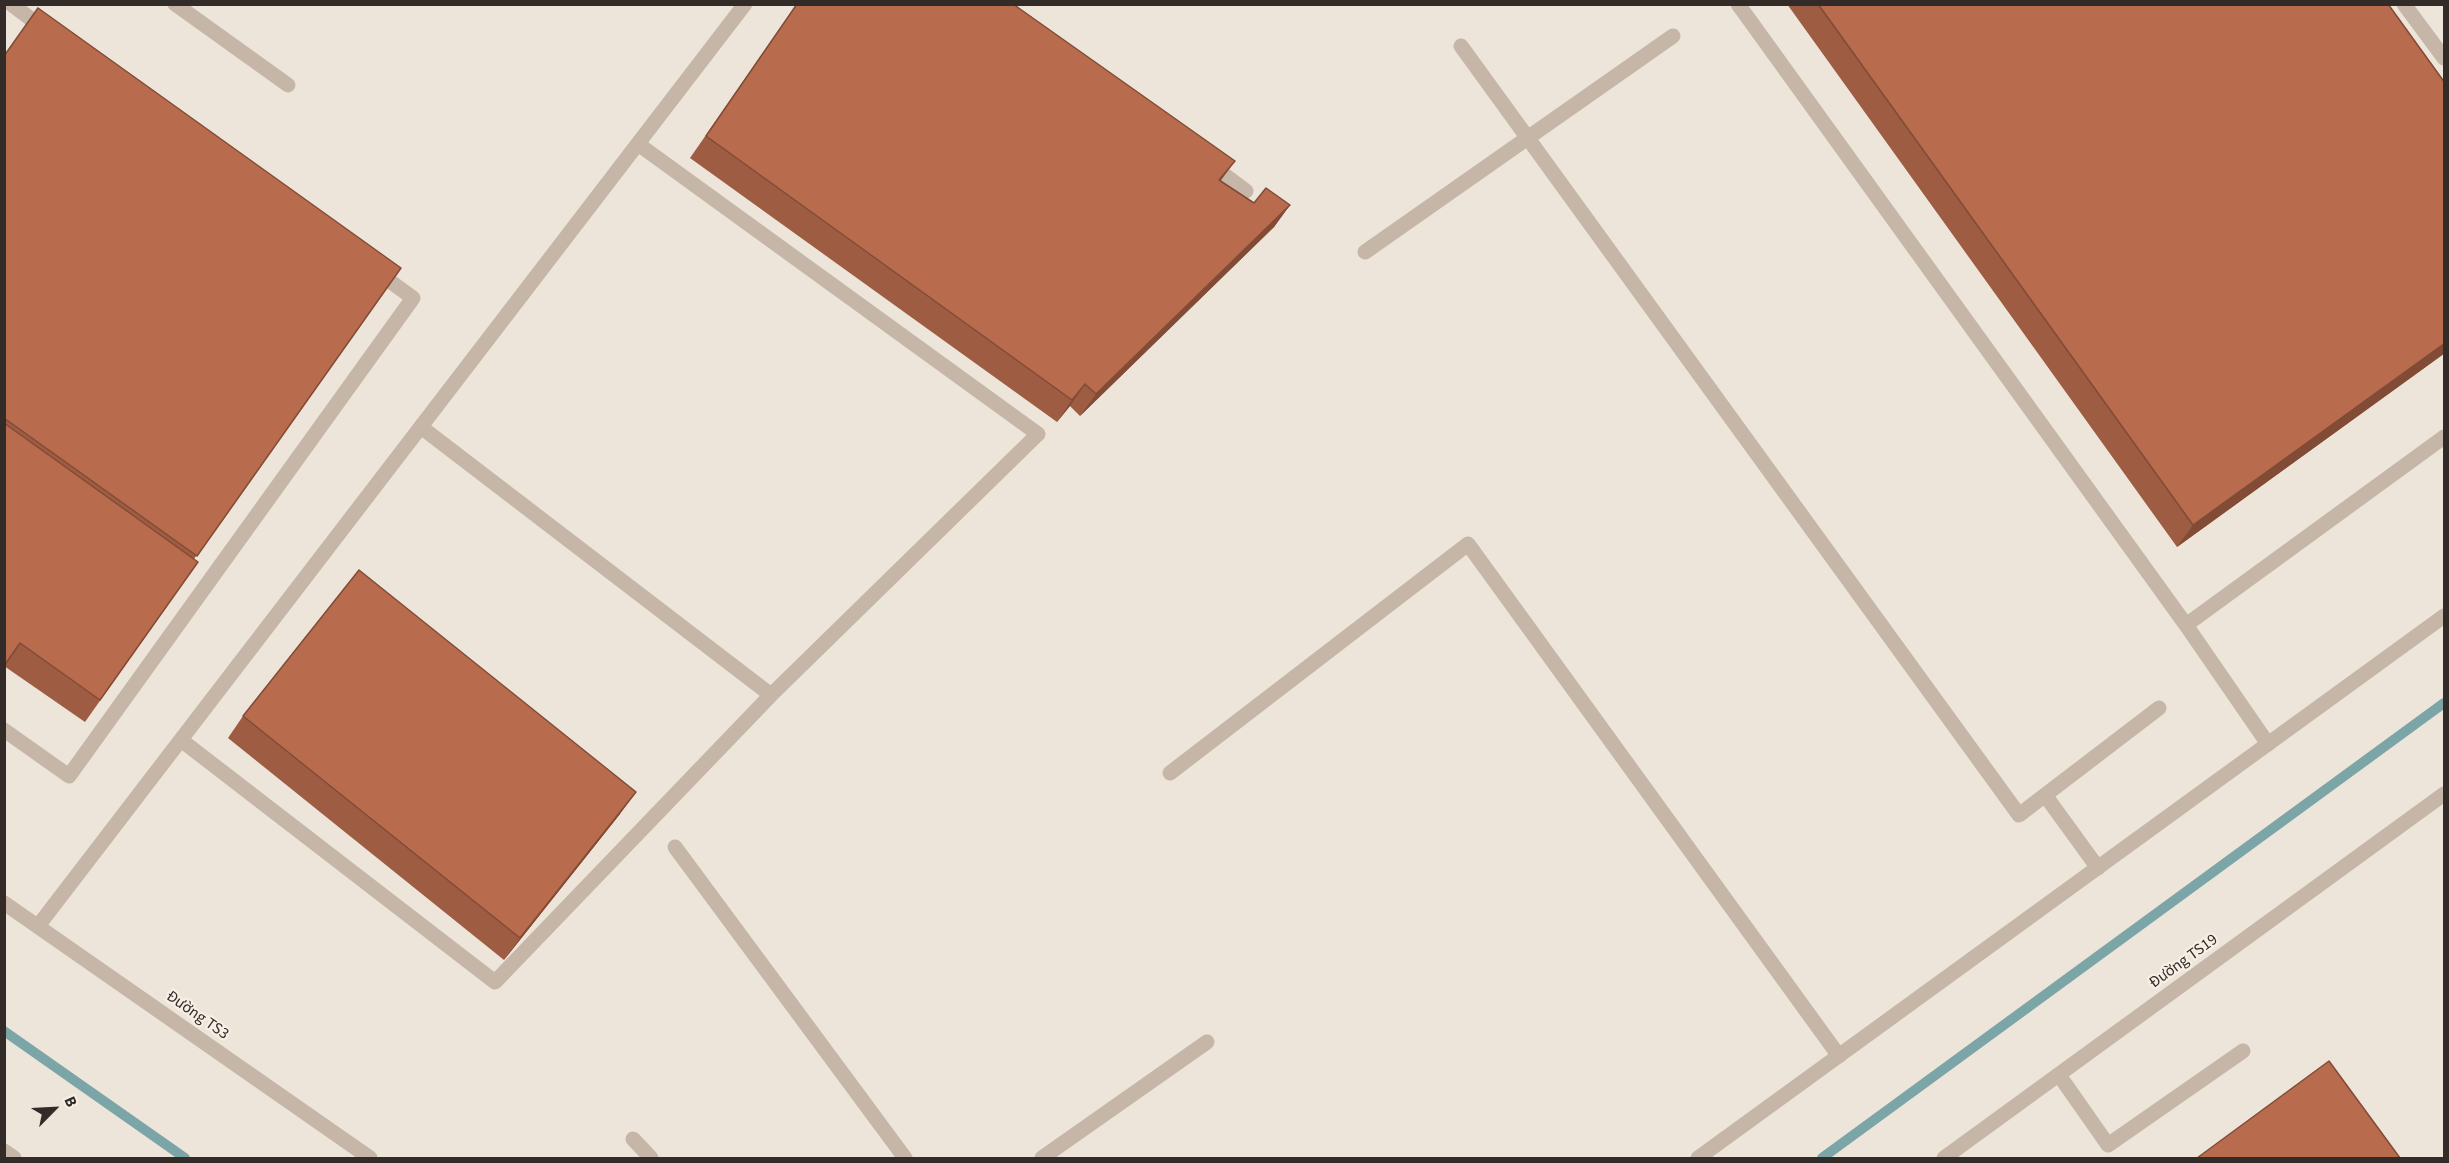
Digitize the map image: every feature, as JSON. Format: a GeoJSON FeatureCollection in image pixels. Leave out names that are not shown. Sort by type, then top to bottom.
{"type":"FeatureCollection","features":[{"type":"Feature","properties":{"kind":"street"},"geometry":{"type":"LineString","coordinates":[[10,4],[58,39]]}},
{"type":"Feature","properties":{"kind":"street"},"geometry":{"type":"LineString","coordinates":[[175,4],[288,86]]}},
{"type":"Feature","properties":{"kind":"street"},"geometry":{"type":"LineString","coordinates":[[38,926],[745,4]]}},
{"type":"Feature","properties":{"kind":"street"},"geometry":{"type":"LineString","coordinates":[[1738,4],[2186,625],[2268,744]]}},
{"type":"Feature","properties":{"kind":"street"},"geometry":{"type":"LineString","coordinates":[[2404,4],[2445,58]]}},
{"type":"Feature","properties":{"kind":"street"},"geometry":{"type":"LineString","coordinates":[[1365,252],[1673,36]]}},
{"type":"Feature","properties":{"kind":"street"},"geometry":{"type":"LineString","coordinates":[[1461,46],[2019,815],[2159,708]]}},
{"type":"Feature","properties":{"kind":"street"},"geometry":{"type":"LineString","coordinates":[[181,740],[495,982],[771,695],[1038,434],[638,144]]}},
{"type":"Feature","properties":{"kind":"street"},"geometry":{"type":"LineString","coordinates":[[1199,156],[1246,191]]}},
{"type":"Feature","properties":{"kind":"street"},"geometry":{"type":"LineString","coordinates":[[4,730],[69,776],[414,298],[366,263]]}},
{"type":"Feature","properties":{"kind":"street"},"geometry":{"type":"LineString","coordinates":[[421,427],[771,695]]}},
{"type":"Feature","properties":{"kind":"street"},"geometry":{"type":"LineString","coordinates":[[2186,625],[2445,437]]}},
{"type":"Feature","properties":{"kind":"street"},"geometry":{"type":"LineString","coordinates":[[1170,773],[1468,544],[1839,1056]]}},
{"type":"Feature","properties":{"kind":"street"},"geometry":{"type":"LineString","coordinates":[[1698,1158],[2445,616]]}},
{"type":"Feature","properties":{"kind":"street"},"geometry":{"type":"LineString","coordinates":[[2045,795],[2098,868]]}},
{"type":"Feature","properties":{"kind":"street","name":"Đường TS19"},"geometry":{"type":"LineString","coordinates":[[1944,1158],[2443,798]]}},
{"type":"Feature","properties":{"kind":"street"},"geometry":{"type":"LineString","coordinates":[[675,847],[905,1158]]}},
{"type":"Feature","properties":{"kind":"street","name":"Đường TS3"},"geometry":{"type":"LineString","coordinates":[[4,903],[370,1158]]}},
{"type":"Feature","properties":{"kind":"street"},"geometry":{"type":"LineString","coordinates":[[1042,1158],[1207,1042]]}},
{"type":"Feature","properties":{"kind":"street"},"geometry":{"type":"LineString","coordinates":[[2059,1074],[2107,1152],[2243,1051]]}},
{"type":"Feature","properties":{"kind":"street"},"geometry":{"type":"LineString","coordinates":[[633,1139],[651,1158]]}},
{"type":"Feature","properties":{"kind":"street"},"geometry":{"type":"LineString","coordinates":[[4,1151],[15,1158]]}},
{"type":"Feature","properties":{"kind":"building"},"geometry":{"type":"Polygon","coordinates":[[[797,4],[1013,4],[1235,161],[1219,180],[1254,203],[1266,188],[1290,205],[1096,394],[1085,384],[1072,400],[706,136],[797,4]]]}},
{"type":"Feature","properties":{"kind":"building"},"geometry":{"type":"Polygon","coordinates":[[[1818,4],[2388,4],[2445,83],[2445,343],[2193,525],[1818,4]]]}},
{"type":"Feature","properties":{"kind":"building"},"geometry":{"type":"Polygon","coordinates":[[[38,8],[401,268],[197,556],[4,418],[4,56],[38,8]]]}},
{"type":"Feature","properties":{"kind":"building"},"geometry":{"type":"Polygon","coordinates":[[[4,423],[198,562],[100,700],[20,643],[4,666],[4,423]]]}},
{"type":"Feature","properties":{"kind":"building"},"geometry":{"type":"Polygon","coordinates":[[[359,570],[636,792],[520,938],[243,716],[359,570]]]}},
{"type":"Feature","properties":{"kind":"building"},"geometry":{"type":"Polygon","coordinates":[[[2329,1061],[2400,1158],[2197,1158],[2329,1061]]]}},
{"type":"Feature","properties":{"kind":"waterway"},"geometry":{"type":"LineString","coordinates":[[1822,1158],[2444,703]]}},
{"type":"Feature","properties":{"kind":"waterway"},"geometry":{"type":"LineString","coordinates":[[4,1031],[185,1158]]}}]}
